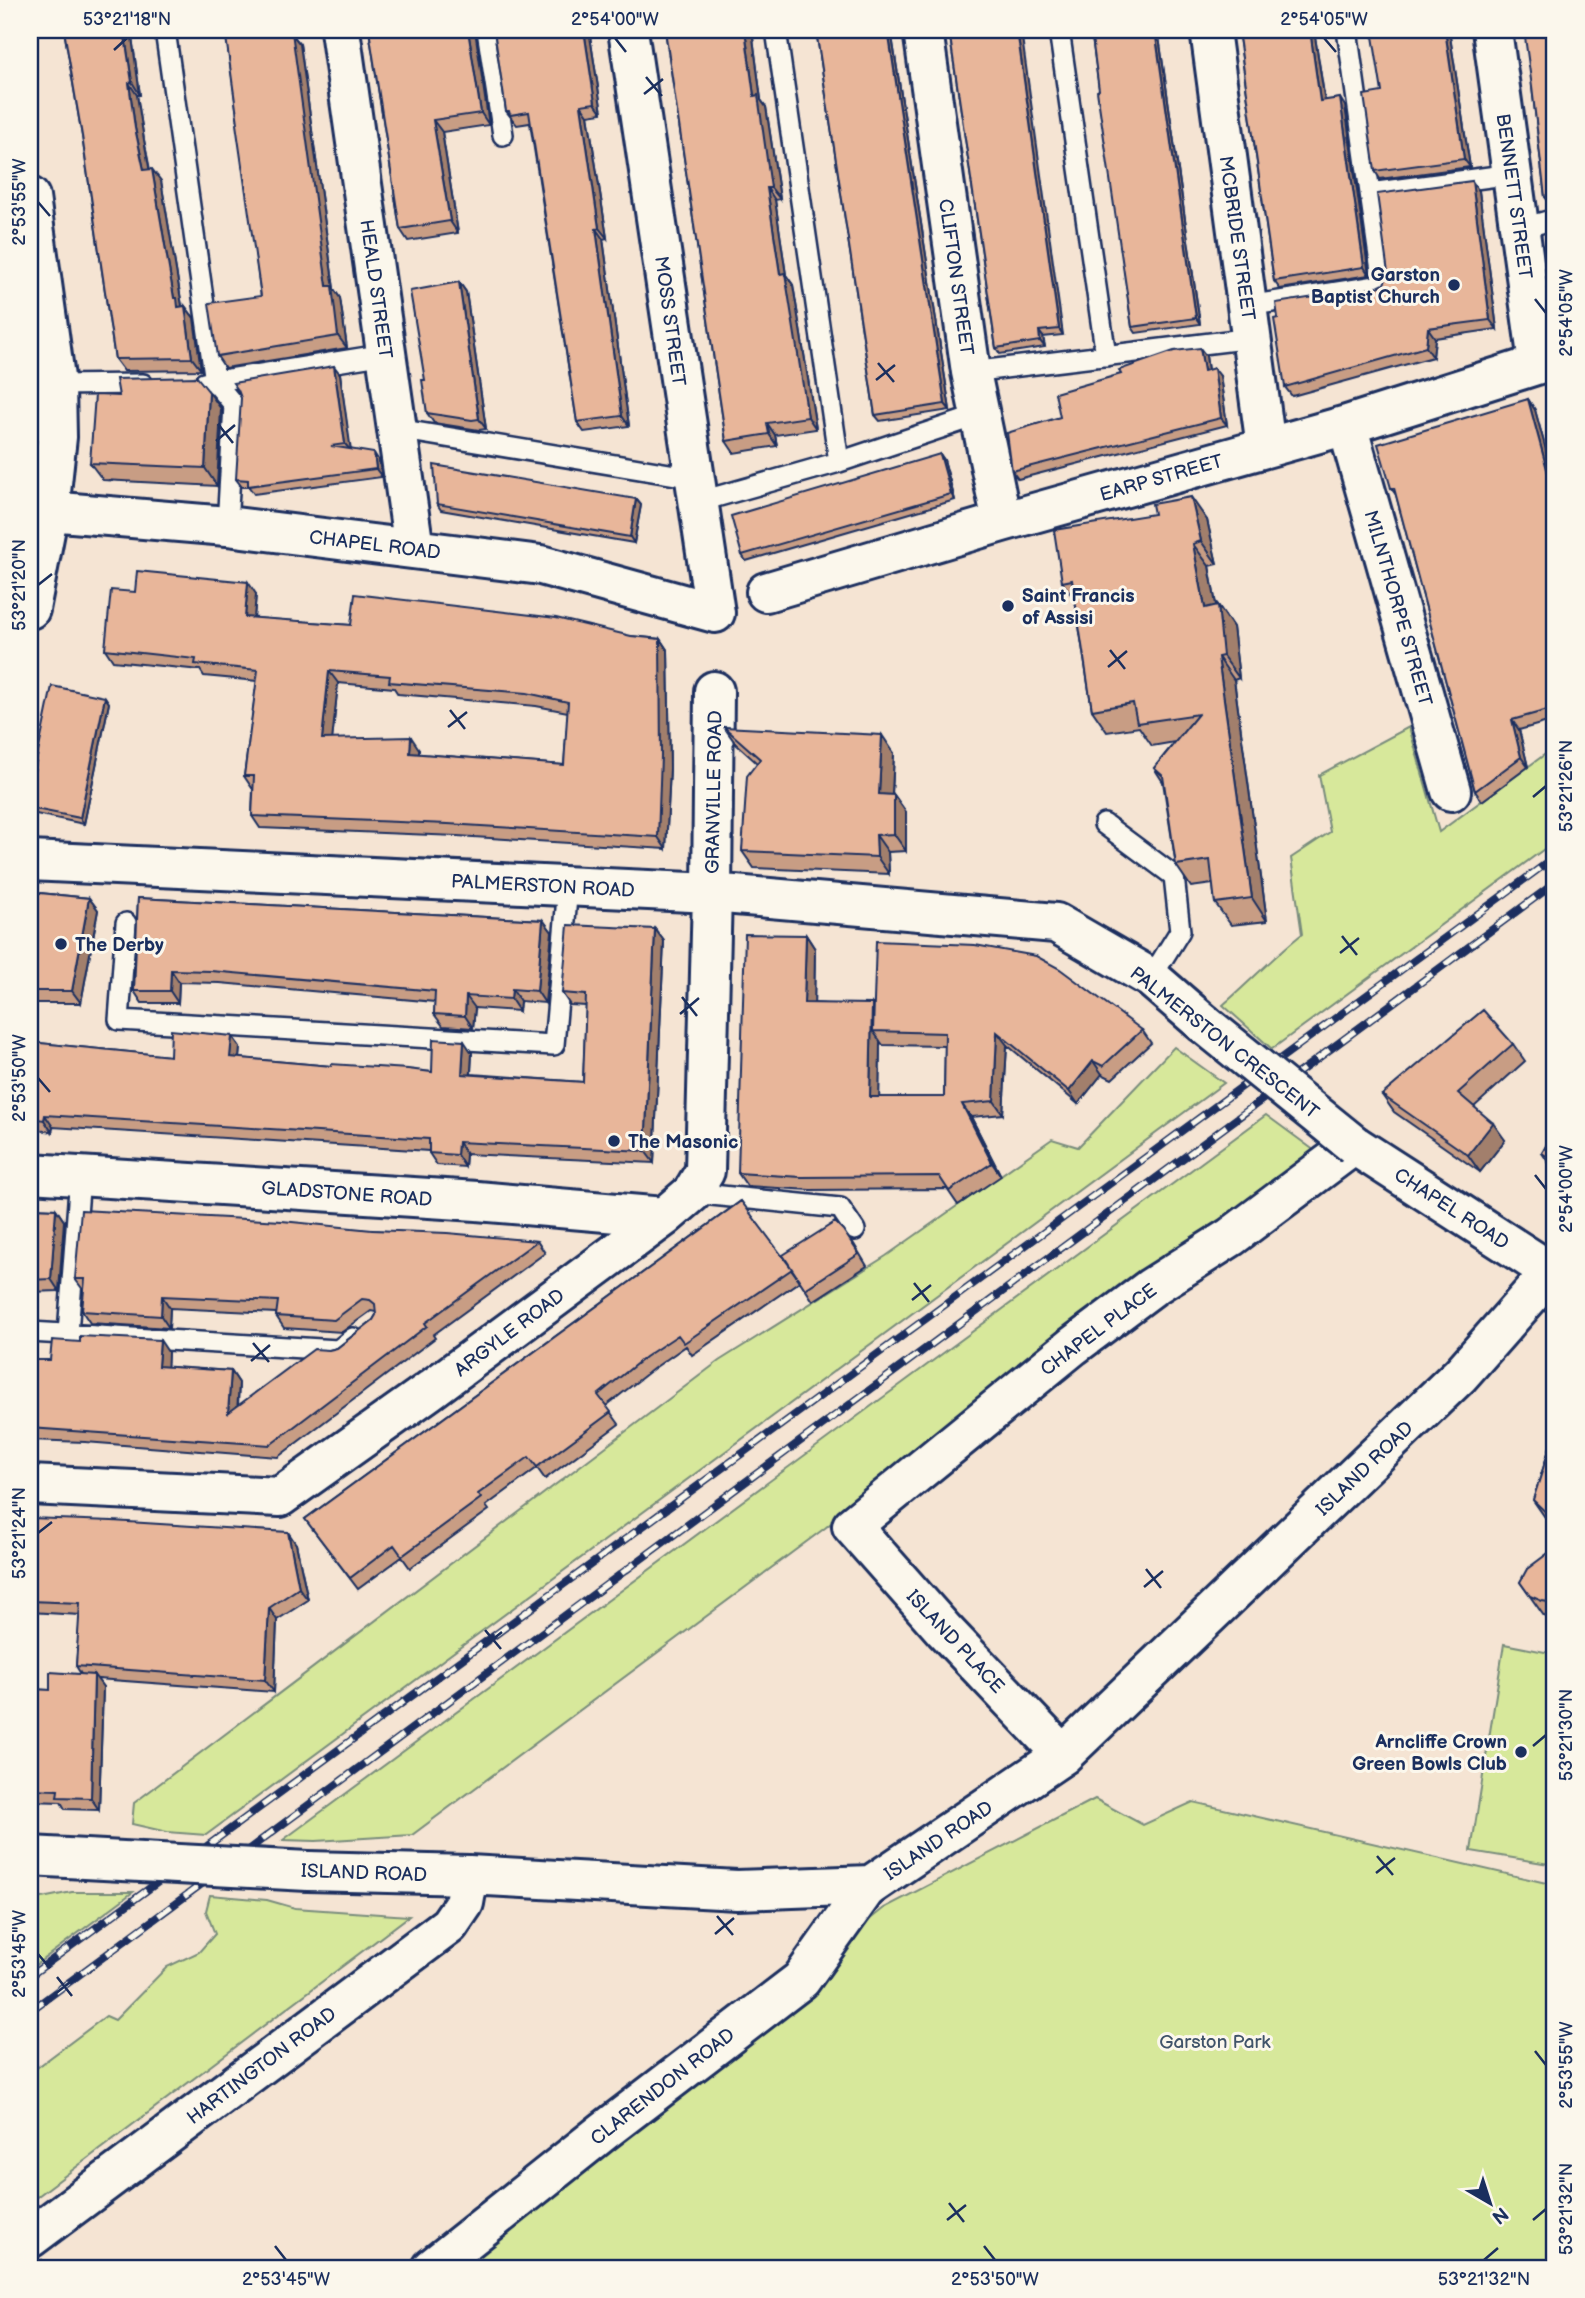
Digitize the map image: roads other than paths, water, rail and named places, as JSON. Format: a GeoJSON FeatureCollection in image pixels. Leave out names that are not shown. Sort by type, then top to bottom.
{"type":"FeatureCollection","features":[{"type":"Feature","properties":{"kind":"street","name":"MOSS STREET"},"geometry":{"type":"LineString","coordinates":[[628,30],[715,613]]}},
{"type":"Feature","properties":{"kind":"street","name":"CLIFTON STREET"},"geometry":{"type":"LineString","coordinates":[[923,30],[971,372],[1002,522]]}},
{"type":"Feature","properties":{"kind":"street","name":"MCBRIDE STREET"},"geometry":{"type":"LineString","coordinates":[[1210,30],[1266,447]]}},
{"type":"Feature","properties":{"kind":"street","name":"BENNETT STREET"},"geometry":{"type":"LineString","coordinates":[[1492,30],[1519,229],[1550,362]]}},
{"type":"Feature","properties":{"kind":"street","name":"HEALD STREET"},"geometry":{"type":"LineString","coordinates":[[347,31],[386,355],[414,549]]}},
{"type":"Feature","properties":{"kind":"street"},"geometry":{"type":"LineString","coordinates":[[30,197],[56,386],[57,437],[39,510],[30,609]]}},
{"type":"Feature","properties":{"kind":"street","name":"EARP STREET"},"geometry":{"type":"LineString","coordinates":[[766,593],[1002,522],[1347,425],[1550,362]]}},
{"type":"Feature","properties":{"kind":"street","name":"MILNTHORPE STREET"},"geometry":{"type":"LineString","coordinates":[[1347,425],[1451,791]]}},
{"type":"Feature","properties":{"kind":"street","name":"CHAPEL ROAD"},"geometry":{"type":"LineString","coordinates":[[39,510],[228,526],[541,565],[715,613]]}},
{"type":"Feature","properties":{"kind":"street","name":"GRANVILLE ROAD"},"geometry":{"type":"LineString","coordinates":[[712,893],[714,691]]}},
{"type":"Feature","properties":{"kind":"street","name":"PALMERSTON ROAD"},"geometry":{"type":"LineString","coordinates":[[30,861],[712,893],[1056,923]]}},
{"type":"Feature","properties":{"kind":"street"},"geometry":{"type":"LineString","coordinates":[[678,1205],[705,1171],[712,893]]}},
{"type":"Feature","properties":{"kind":"street","name":"PALMERSTON CRESCENT"},"geometry":{"type":"LineString","coordinates":[[1056,923],[1151,978],[1354,1144]]}},
{"type":"Feature","properties":{"kind":"street","name":"CHAPEL ROAD"},"geometry":{"type":"LineString","coordinates":[[1354,1144],[1553,1272]]}},
{"type":"Feature","properties":{"kind":"street","name":"CHAPEL PLACE"},"geometry":{"type":"LineString","coordinates":[[852,1526],[1083,1339],[1152,1287],[1231,1237],[1354,1144]]}},
{"type":"Feature","properties":{"kind":"street","name":"GLADSTONE ROAD"},"geometry":{"type":"LineString","coordinates":[[30,1173],[477,1201],[678,1205]]}},
{"type":"Feature","properties":{"kind":"street","name":"ARGYLE ROAD"},"geometry":{"type":"LineString","coordinates":[[30,1485],[280,1497],[429,1391],[678,1205]]}},
{"type":"Feature","properties":{"kind":"street","name":"ISLAND ROAD"},"geometry":{"type":"LineString","coordinates":[[30,1856],[308,1871],[469,1875],[737,1890],[871,1885],[1063,1755],[1460,1375],[1553,1272]]}},
{"type":"Feature","properties":{"kind":"street","name":"ISLAND PLACE"},"geometry":{"type":"LineString","coordinates":[[852,1526],[944,1630],[1063,1755]]}},
{"type":"Feature","properties":{"kind":"street","name":"HARTINGTON ROAD"},"geometry":{"type":"LineString","coordinates":[[30,2238],[449,1925],[464,1903],[469,1875]]}},
{"type":"Feature","properties":{"kind":"street","name":"CLARENDON ROAD"},"geometry":{"type":"LineString","coordinates":[[432,2268],[604,2131],[801,1980],[871,1885]]}},
{"type":"Feature","properties":{"kind":"lane"},"geometry":{"type":"LineString","coordinates":[[165,30],[215,382],[234,405],[228,526]]}},
{"type":"Feature","properties":{"kind":"lane"},"geometry":{"type":"LineString","coordinates":[[486,30],[503,135]]}},
{"type":"Feature","properties":{"kind":"lane"},"geometry":{"type":"LineString","coordinates":[[776,30],[839,462]]}},
{"type":"Feature","properties":{"kind":"lane"},"geometry":{"type":"LineString","coordinates":[[1059,30],[1106,356]]}},
{"type":"Feature","properties":{"kind":"lane"},"geometry":{"type":"LineString","coordinates":[[971,372],[1106,356],[1250,322],[1383,285],[1347,30]]}},
{"type":"Feature","properties":{"kind":"lane"},"geometry":{"type":"LineString","coordinates":[[1370,193],[1512,174]]}},
{"type":"Feature","properties":{"kind":"lane"},"geometry":{"type":"LineString","coordinates":[[1519,229],[1555,219]]}},
{"type":"Feature","properties":{"kind":"lane"},"geometry":{"type":"LineString","coordinates":[[188,383],[215,382],[386,355]]}},
{"type":"Feature","properties":{"kind":"lane"},"geometry":{"type":"LineString","coordinates":[[56,386],[162,383]]}},
{"type":"Feature","properties":{"kind":"lane"},"geometry":{"type":"LineString","coordinates":[[397,429],[696,490],[839,462],[980,415]]}},
{"type":"Feature","properties":{"kind":"lane"},"geometry":{"type":"LineString","coordinates":[[1104,824],[1174,876],[1180,931],[1151,978]]}},
{"type":"Feature","properties":{"kind":"lane"},"geometry":{"type":"LineString","coordinates":[[126,923],[119,1020],[554,1045],[568,886]]}},
{"type":"Feature","properties":{"kind":"lane"},"geometry":{"type":"LineString","coordinates":[[68,1333],[80,1176]]}},
{"type":"Feature","properties":{"kind":"lane"},"geometry":{"type":"LineString","coordinates":[[678,1205],[840,1208],[855,1230]]}},
{"type":"Feature","properties":{"kind":"lane"},"geometry":{"type":"LineString","coordinates":[[30,1332],[338,1350],[365,1330]]}},
{"type":"Feature","properties":{"kind":"railway"},"geometry":{"type":"LineString","coordinates":[[30,1976],[1555,857]]}},
{"type":"Feature","properties":{"kind":"railway"},"geometry":{"type":"LineString","coordinates":[[30,2011],[1555,883]]}},
{"type":"Feature","properties":{"kind":"place","name":"Garston Baptist Church"},"geometry":{"type":"Point","coordinates":[1454,285]}},
{"type":"Feature","properties":{"kind":"place","name":"Saint Francis of Assisi"},"geometry":{"type":"Point","coordinates":[1008,606]}},
{"type":"Feature","properties":{"kind":"place","name":"The Derby"},"geometry":{"type":"Point","coordinates":[61,944]}},
{"type":"Feature","properties":{"kind":"place","name":"The Masonic"},"geometry":{"type":"Point","coordinates":[614,1141]}},
{"type":"Feature","properties":{"kind":"place","name":"Arncliffe Crown Green Bowls Club"},"geometry":{"type":"Point","coordinates":[1521,1752]}},
{"type":"Feature","properties":{"kind":"park label","name":"Garston Park"},"geometry":{"type":"Point","coordinates":[1215,2041]}}]}
